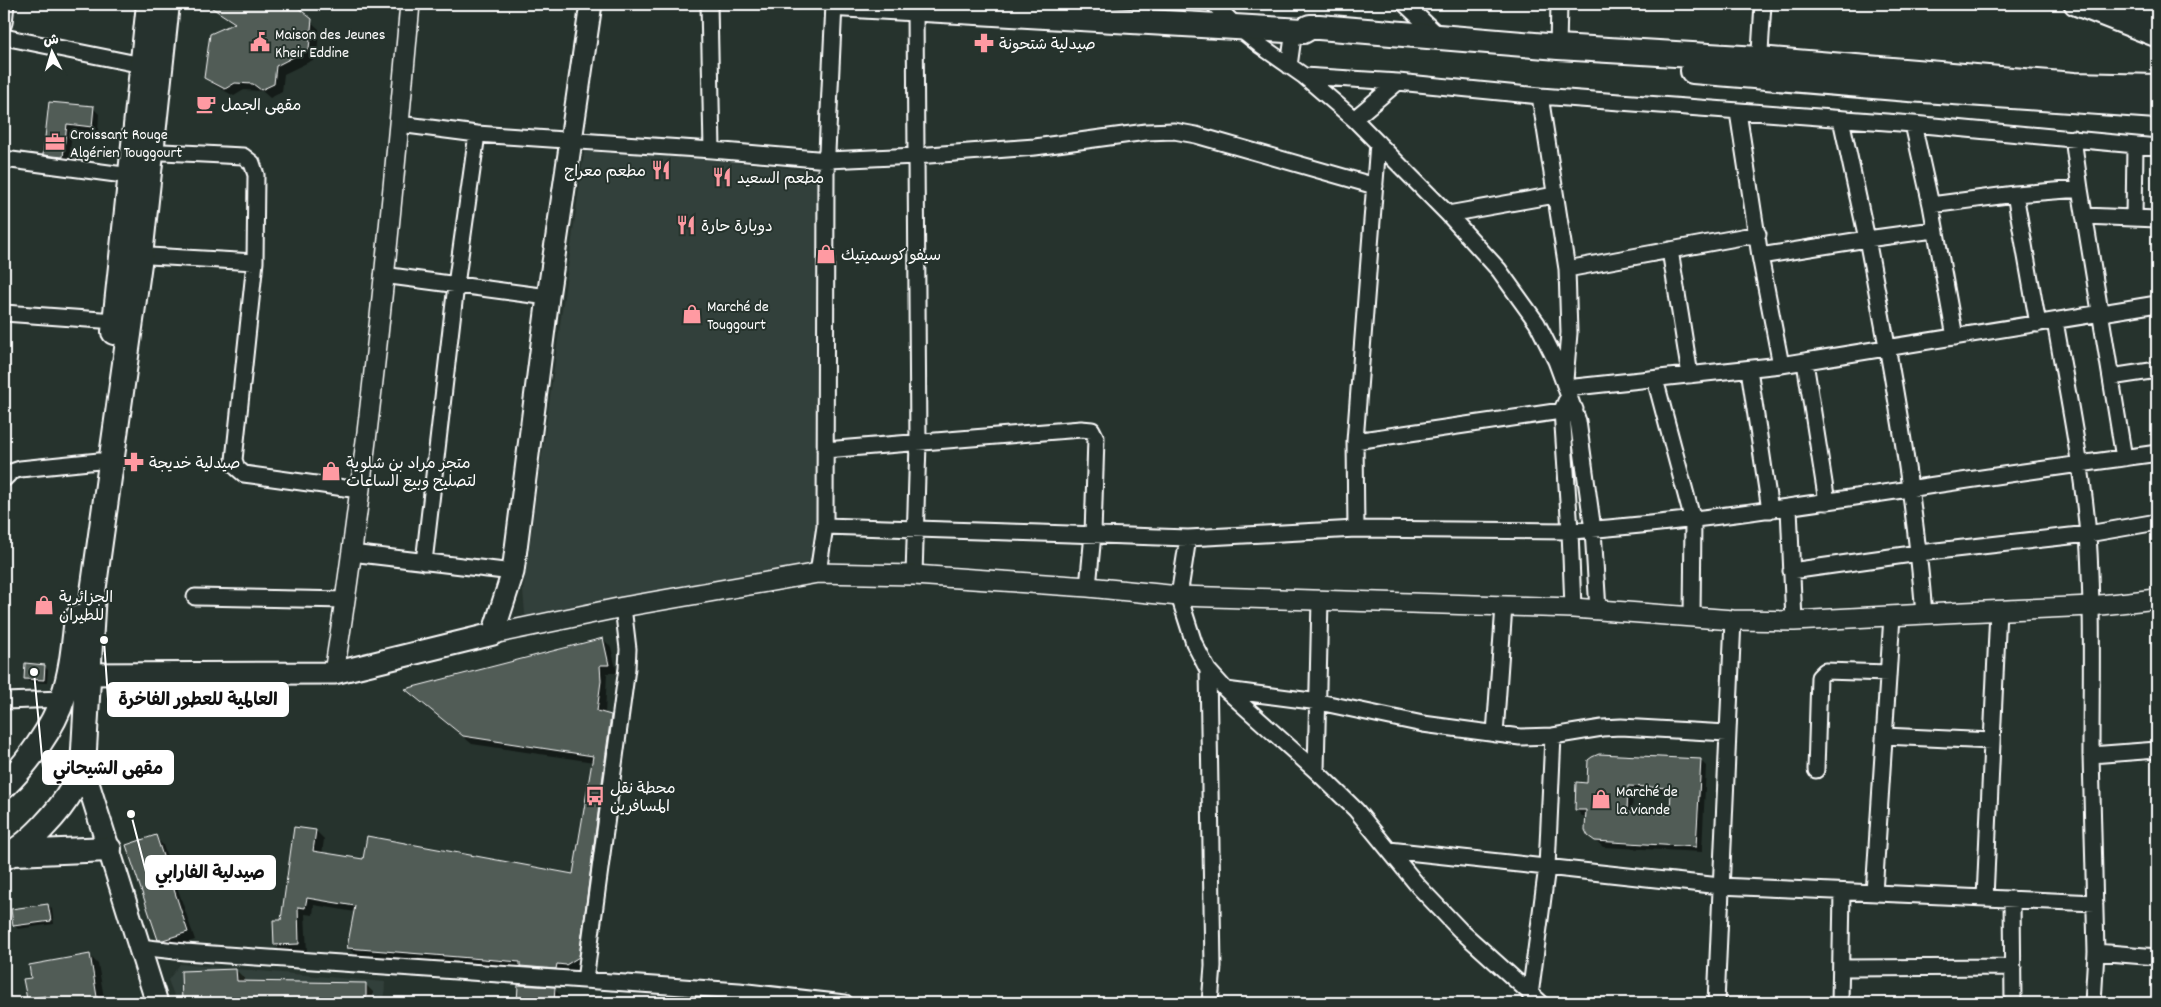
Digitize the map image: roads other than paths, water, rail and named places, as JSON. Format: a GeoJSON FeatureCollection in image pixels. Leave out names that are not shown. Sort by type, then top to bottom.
{"type":"FeatureCollection","features":[{"type":"Feature","properties":{"kind":"main road"},"geometry":{"type":"LineString","coordinates":[[149,4],[142,65],[143,151],[130,176],[132,255],[116,321],[79,674],[83,767],[157,1003]]}},
{"type":"Feature","properties":{"kind":"main road"},"geometry":{"type":"LineString","coordinates":[[4,786],[13,778],[42,739],[63,698],[79,674],[93,592],[143,151],[167,4]]}},
{"type":"Feature","properties":{"kind":"main road"},"geometry":{"type":"LineString","coordinates":[[79,674],[334,673],[493,634],[513,572],[548,297],[591,4]]}},
{"type":"Feature","properties":{"kind":"main road"},"geometry":{"type":"LineString","coordinates":[[835,4],[915,9],[990,8],[1298,31],[1318,39],[1759,68],[2074,85],[2157,86]]}},
{"type":"Feature","properties":{"kind":"main road"},"geometry":{"type":"LineString","coordinates":[[2075,4],[2157,36]]}},
{"type":"Feature","properties":{"kind":"main road"},"geometry":{"type":"LineString","coordinates":[[2120,4],[2157,19]]}},
{"type":"Feature","properties":{"kind":"main road"},"geometry":{"type":"LineString","coordinates":[[1298,31],[1310,27],[1319,27],[1439,36],[1759,68],[1919,90],[2157,106]]}},
{"type":"Feature","properties":{"kind":"main road"},"geometry":{"type":"LineString","coordinates":[[9,855],[45,824],[73,788],[83,767]]}},
{"type":"Feature","properties":{"kind":"main road"},"geometry":{"type":"LineString","coordinates":[[9,855],[109,848]]}},
{"type":"Feature","properties":{"kind":"street"},"geometry":{"type":"LineString","coordinates":[[4,23],[6,4]]}},
{"type":"Feature","properties":{"kind":"street"},"geometry":{"type":"LineString","coordinates":[[334,673],[346,600],[359,490],[399,124],[410,4]]}},
{"type":"Feature","properties":{"kind":"street"},"geometry":{"type":"LineString","coordinates":[[709,4],[712,150]]}},
{"type":"Feature","properties":{"kind":"street"},"geometry":{"type":"LineString","coordinates":[[818,573],[825,526],[828,160],[835,4]]}},
{"type":"Feature","properties":{"kind":"street"},"geometry":{"type":"LineString","coordinates":[[1214,4],[1236,26],[1304,76],[1378,143],[1448,214],[1499,270],[1522,300],[1549,346],[1567,397],[1593,530],[1598,610]]}},
{"type":"Feature","properties":{"kind":"street"},"geometry":{"type":"LineString","coordinates":[[1405,4],[1439,36]]}},
{"type":"Feature","properties":{"kind":"street"},"geometry":{"type":"LineString","coordinates":[[1558,47],[1559,4]]}},
{"type":"Feature","properties":{"kind":"street"},"geometry":{"type":"LineString","coordinates":[[1759,68],[1763,4]]}},
{"type":"Feature","properties":{"kind":"street"},"geometry":{"type":"LineString","coordinates":[[914,575],[918,443],[915,9]]}},
{"type":"Feature","properties":{"kind":"street"},"geometry":{"type":"LineString","coordinates":[[1289,66],[1298,31]]}},
{"type":"Feature","properties":{"kind":"street"},"geometry":{"type":"LineString","coordinates":[[4,37],[142,65]]}},
{"type":"Feature","properties":{"kind":"street"},"geometry":{"type":"LineString","coordinates":[[1304,76],[1398,82],[1738,112],[1913,124],[2157,147]]}},
{"type":"Feature","properties":{"kind":"street"},"geometry":{"type":"LineString","coordinates":[[1354,120],[1398,82]]}},
{"type":"Feature","properties":{"kind":"street"},"geometry":{"type":"LineString","coordinates":[[1540,96],[1567,269],[1569,352],[1567,397],[1573,608]]}},
{"type":"Feature","properties":{"kind":"street"},"geometry":{"type":"LineString","coordinates":[[1738,112],[1760,256],[1781,365]]}},
{"type":"Feature","properties":{"kind":"street"},"geometry":{"type":"LineString","coordinates":[[1841,119],[1888,348],[1911,489],[1924,614]]}},
{"type":"Feature","properties":{"kind":"street"},"geometry":{"type":"LineString","coordinates":[[399,124],[477,134],[570,142],[712,150],[828,160],[916,156],[1036,146],[1146,132],[1174,131],[1196,135],[1375,186]]}},
{"type":"Feature","properties":{"kind":"street"},"geometry":{"type":"LineString","coordinates":[[1913,124],[1931,205],[1934,230],[1956,337]]}},
{"type":"Feature","properties":{"kind":"street"},"geometry":{"type":"LineString","coordinates":[[424,562],[456,286],[477,134]]}},
{"type":"Feature","properties":{"kind":"street"},"geometry":{"type":"LineString","coordinates":[[2074,138],[2084,216],[2124,458]]}},
{"type":"Feature","properties":{"kind":"street"},"geometry":{"type":"LineString","coordinates":[[1356,529],[1355,441],[1378,143]]}},
{"type":"Feature","properties":{"kind":"street"},"geometry":{"type":"LineString","coordinates":[[2134,218],[2135,145]]}},
{"type":"Feature","properties":{"kind":"street"},"geometry":{"type":"LineString","coordinates":[[143,151],[243,156],[252,163],[256,175],[255,262],[234,460],[237,468],[244,474],[359,490]]}},
{"type":"Feature","properties":{"kind":"street"},"geometry":{"type":"LineString","coordinates":[[4,159],[130,176]]}},
{"type":"Feature","properties":{"kind":"street"},"geometry":{"type":"LineString","coordinates":[[1931,205],[2015,194],[2080,189]]}},
{"type":"Feature","properties":{"kind":"street"},"geometry":{"type":"LineString","coordinates":[[1448,214],[1555,194]]}},
{"type":"Feature","properties":{"kind":"street"},"geometry":{"type":"LineString","coordinates":[[2015,194],[2038,324]]}},
{"type":"Feature","properties":{"kind":"street"},"geometry":{"type":"LineString","coordinates":[[2084,216],[2157,219]]}},
{"type":"Feature","properties":{"kind":"street"},"geometry":{"type":"LineString","coordinates":[[1760,256],[1934,230]]}},
{"type":"Feature","properties":{"kind":"street"},"geometry":{"type":"LineString","coordinates":[[1567,269],[1758,234]]}},
{"type":"Feature","properties":{"kind":"street"},"geometry":{"type":"LineString","coordinates":[[1670,250],[1690,375]]}},
{"type":"Feature","properties":{"kind":"street"},"geometry":{"type":"LineString","coordinates":[[132,255],[255,262]]}},
{"type":"Feature","properties":{"kind":"street"},"geometry":{"type":"LineString","coordinates":[[383,275],[548,297]]}},
{"type":"Feature","properties":{"kind":"street"},"geometry":{"type":"LineString","coordinates":[[1355,441],[1656,379],[1805,362],[2157,304]]}},
{"type":"Feature","properties":{"kind":"street"},"geometry":{"type":"LineString","coordinates":[[4,313],[116,321]]}},
{"type":"Feature","properties":{"kind":"street"},"geometry":{"type":"LineString","coordinates":[[2055,321],[2080,464],[2088,534],[2091,606],[2091,755],[2096,952],[2093,1003]]}},
{"type":"Feature","properties":{"kind":"street"},"geometry":{"type":"LineString","coordinates":[[1805,362],[1827,502]]}},
{"type":"Feature","properties":{"kind":"street"},"geometry":{"type":"LineString","coordinates":[[1748,369],[1770,510]]}},
{"type":"Feature","properties":{"kind":"street"},"geometry":{"type":"LineString","coordinates":[[2111,377],[2157,370]]}},
{"type":"Feature","properties":{"kind":"street"},"geometry":{"type":"LineString","coordinates":[[1656,379],[1692,521],[1692,616]]}},
{"type":"Feature","properties":{"kind":"street"},"geometry":{"type":"LineString","coordinates":[[825,450],[1081,428],[1092,430],[1096,438],[1093,534],[1088,587]]}},
{"type":"Feature","properties":{"kind":"street"},"geometry":{"type":"LineString","coordinates":[[825,526],[1188,538],[1356,529],[1593,530],[1692,521],[1789,508],[2157,453]]}},
{"type":"Feature","properties":{"kind":"street"},"geometry":{"type":"LineString","coordinates":[[4,479],[11,472],[20,469],[100,461]]}},
{"type":"Feature","properties":{"kind":"street"},"geometry":{"type":"LineString","coordinates":[[1789,508],[1794,620]]}},
{"type":"Feature","properties":{"kind":"street"},"geometry":{"type":"LineString","coordinates":[[1791,571],[1919,553],[2088,534],[2157,522]]}},
{"type":"Feature","properties":{"kind":"street"},"geometry":{"type":"LineString","coordinates":[[1188,538],[1179,596],[1194,643],[1208,670],[1226,690],[1316,771],[1356,810],[1419,887],[1460,930],[1536,999]]}},
{"type":"Feature","properties":{"kind":"street"},"geometry":{"type":"LineString","coordinates":[[351,553],[513,572]]}},
{"type":"Feature","properties":{"kind":"street"},"geometry":{"type":"LineString","coordinates":[[493,634],[623,607],[818,573],[914,575],[1088,587],[1179,596],[1573,608],[1733,620],[1794,620],[1892,616],[2091,606],[2157,599]]}},
{"type":"Feature","properties":{"kind":"street"},"geometry":{"type":"LineString","coordinates":[[195,596],[346,600]]}},
{"type":"Feature","properties":{"kind":"street"},"geometry":{"type":"LineString","coordinates":[[1316,771],[1320,600]]}},
{"type":"Feature","properties":{"kind":"street"},"geometry":{"type":"LineString","coordinates":[[1495,734],[1504,606]]}},
{"type":"Feature","properties":{"kind":"street"},"geometry":{"type":"LineString","coordinates":[[586,980],[627,668],[628,648],[623,607]]}},
{"type":"Feature","properties":{"kind":"street"},"geometry":{"type":"LineString","coordinates":[[1985,898],[1998,610]]}},
{"type":"Feature","properties":{"kind":"street"},"geometry":{"type":"LineString","coordinates":[[1874,893],[1892,616]]}},
{"type":"Feature","properties":{"kind":"street"},"geometry":{"type":"LineString","coordinates":[[1716,1003],[1733,620]]}},
{"type":"Feature","properties":{"kind":"street"},"geometry":{"type":"LineString","coordinates":[[1208,670],[1213,966],[1210,1003]]}},
{"type":"Feature","properties":{"kind":"street"},"geometry":{"type":"LineString","coordinates":[[1816,770],[1819,677],[1825,671],[1835,670],[1888,673]]}},
{"type":"Feature","properties":{"kind":"street"},"geometry":{"type":"LineString","coordinates":[[1226,690],[1319,702],[1423,724],[1520,737],[1553,736],[1602,728],[1621,727],[1727,733]]}},
{"type":"Feature","properties":{"kind":"street"},"geometry":{"type":"LineString","coordinates":[[4,701],[63,698]]}},
{"type":"Feature","properties":{"kind":"street"},"geometry":{"type":"LineString","coordinates":[[1536,999],[1547,867],[1553,736]]}},
{"type":"Feature","properties":{"kind":"street"},"geometry":{"type":"LineString","coordinates":[[1884,736],[1992,741]]}},
{"type":"Feature","properties":{"kind":"street"},"geometry":{"type":"LineString","coordinates":[[2091,755],[2157,750]]}},
{"type":"Feature","properties":{"kind":"street"},"geometry":{"type":"LineString","coordinates":[[1389,850],[1720,886],[2094,903]]}},
{"type":"Feature","properties":{"kind":"street"},"geometry":{"type":"LineString","coordinates":[[1840,1003],[1842,892]]}},
{"type":"Feature","properties":{"kind":"street"},"geometry":{"type":"LineString","coordinates":[[2012,899],[2014,1003]]}},
{"type":"Feature","properties":{"kind":"street"},"geometry":{"type":"LineString","coordinates":[[139,947],[185,952],[739,992],[845,1003]]}},
{"type":"Feature","properties":{"kind":"street"},"geometry":{"type":"LineString","coordinates":[[2096,952],[2157,957]]}},
{"type":"Feature","properties":{"kind":"street"},"geometry":{"type":"LineString","coordinates":[[1841,968],[2013,967]]}},
{"type":"Feature","properties":{"kind":"place","name":"Maison des Jeunes Kheir Eddine"},"geometry":{"type":"Point","coordinates":[260,42]}},
{"type":"Feature","properties":{"kind":"place","name":"صيدلية شتحونة"},"geometry":{"type":"Point","coordinates":[984,43]}},
{"type":"Feature","properties":{"kind":"place","name":"مقهى الجمل"},"geometry":{"type":"Point","coordinates":[206,104]}},
{"type":"Feature","properties":{"kind":"place","name":"Croissant Rouge Algérien Touggourt"},"geometry":{"type":"Point","coordinates":[55,142]}},
{"type":"Feature","properties":{"kind":"place","name":"مطعم معراج"},"geometry":{"type":"Point","coordinates":[661,170]}},
{"type":"Feature","properties":{"kind":"place","name":"مطعم السعيد"},"geometry":{"type":"Point","coordinates":[722,177]}},
{"type":"Feature","properties":{"kind":"place","name":"دوبارة حارة"},"geometry":{"type":"Point","coordinates":[686,225]}},
{"type":"Feature","properties":{"kind":"place","name":"سيفو كوسميتيك"},"geometry":{"type":"Point","coordinates":[826,254]}},
{"type":"Feature","properties":{"kind":"place","name":"Marché de Touggourt"},"geometry":{"type":"Point","coordinates":[692,314]}},
{"type":"Feature","properties":{"kind":"place","name":"صيدلية خديجة"},"geometry":{"type":"Point","coordinates":[134,462]}},
{"type":"Feature","properties":{"kind":"place","name":"متجر مراد بن شلوية لتصليح وبيع الساعات"},"geometry":{"type":"Point","coordinates":[331,471]}},
{"type":"Feature","properties":{"kind":"place","name":"الجزائرية للطيران"},"geometry":{"type":"Point","coordinates":[44,605]}},
{"type":"Feature","properties":{"kind":"place","name":"العالمية للعطور الفاخرة"},"geometry":{"type":"Point","coordinates":[104,640]}},
{"type":"Feature","properties":{"kind":"place","name":"مقهى الشيحاني"},"geometry":{"type":"Point","coordinates":[34,672]}},
{"type":"Feature","properties":{"kind":"place","name":"محطة نقل المسافرين"},"geometry":{"type":"Point","coordinates":[595,796]}},
{"type":"Feature","properties":{"kind":"place","name":"Marché de la viande"},"geometry":{"type":"Point","coordinates":[1601,799]}},
{"type":"Feature","properties":{"kind":"place","name":"صيدلية الفارابي"},"geometry":{"type":"Point","coordinates":[131,814]}}]}
